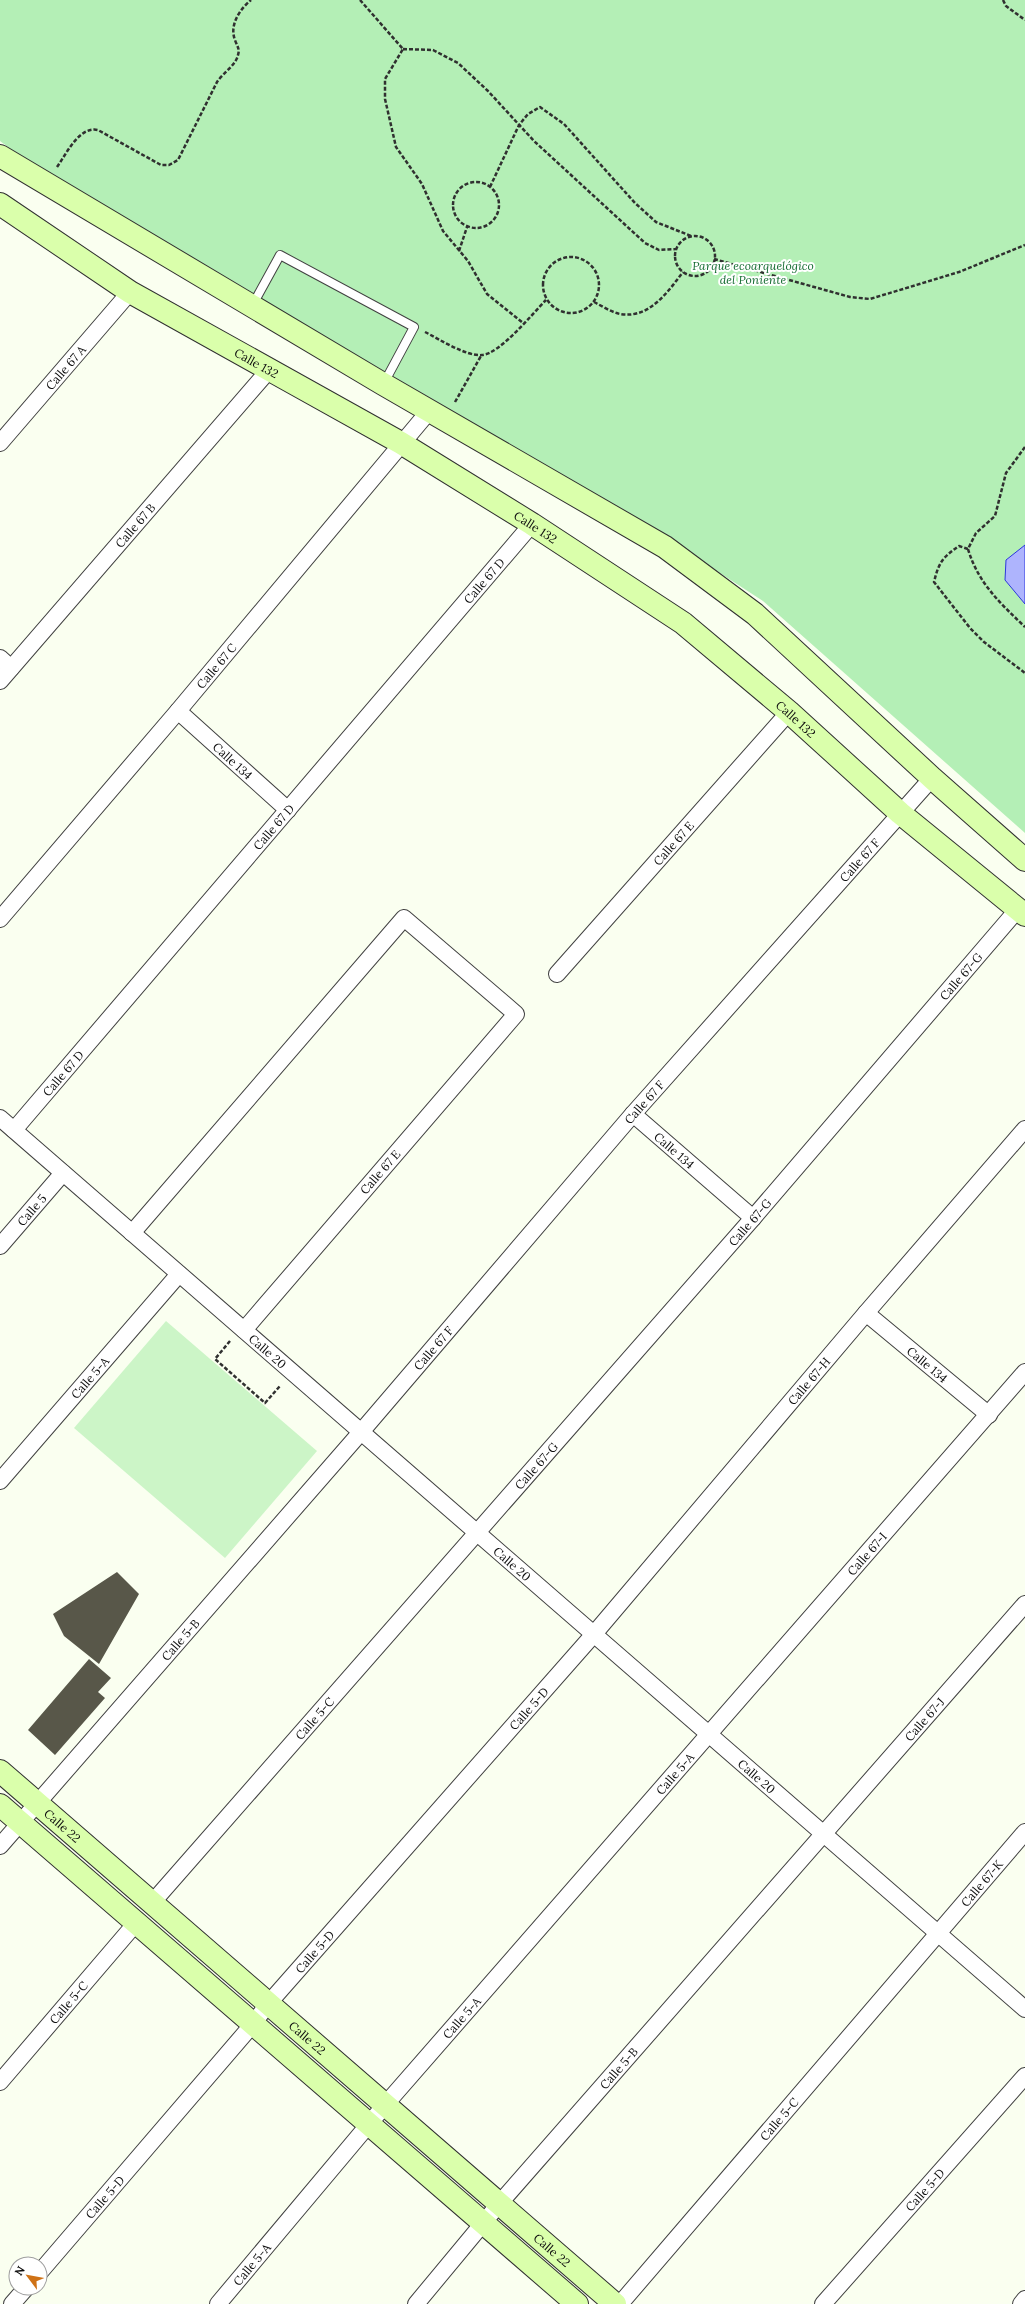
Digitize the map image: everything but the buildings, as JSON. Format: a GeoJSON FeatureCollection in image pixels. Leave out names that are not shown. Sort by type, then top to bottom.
{"type":"FeatureCollection","features":[{"type":"Feature","properties":{"kind":"street"},"geometry":{"type":"LineString","coordinates":[[0,156],[383,384],[438,414],[671,551],[755,614],[932,778],[1025,860]]}},
{"type":"Feature","properties":{"kind":"street","name":"Calle 132"},"geometry":{"type":"LineString","coordinates":[[0,204],[130,292],[401,443],[532,524],[683,623],[789,712],[900,813],[1021,912]]}},
{"type":"Feature","properties":{"kind":"street","name":"Calle 67 A"},"geometry":{"type":"LineString","coordinates":[[0,443],[130,292]]}},
{"type":"Feature","properties":{"kind":"street","name":"Calle 67 B"},"geometry":{"type":"LineString","coordinates":[[0,681],[6,663],[269,370]]}},
{"type":"Feature","properties":{"kind":"street","name":"Calle 67 C"},"geometry":{"type":"LineString","coordinates":[[0,919],[178,711],[401,443],[438,414]]}},
{"type":"Feature","properties":{"kind":"street","name":"Calle 67 D"},"geometry":{"type":"LineString","coordinates":[[14,1130],[532,524]]}},
{"type":"Feature","properties":{"kind":"street","name":"Calle 134"},"geometry":{"type":"LineString","coordinates":[[178,711],[288,810]]}},
{"type":"Feature","properties":{"kind":"street","name":"Calle 67 E"},"geometry":{"type":"LineString","coordinates":[[558,974],[789,712]]}},
{"type":"Feature","properties":{"kind":"street","name":"Calle 67 F"},"geometry":{"type":"LineString","coordinates":[[361,1432],[633,1114],[932,778]]}},
{"type":"Feature","properties":{"kind":"street","name":"Calle 67-G"},"geometry":{"type":"LineString","coordinates":[[477,1533],[1021,912]]}},
{"type":"Feature","properties":{"kind":"street","name":"Calle 67 E"},"geometry":{"type":"LineString","coordinates":[[132,1233],[404,918],[516,1014],[244,1330]]}},
{"type":"Feature","properties":{"kind":"street","name":"Calle 134"},"geometry":{"type":"LineString","coordinates":[[633,1114],[753,1218]]}},
{"type":"Feature","properties":{"kind":"street","name":"Calle 20"},"geometry":{"type":"LineString","coordinates":[[0,1118],[1025,2009]]}},
{"type":"Feature","properties":{"kind":"street","name":"Calle 67-H"},"geometry":{"type":"LineString","coordinates":[[594,1634],[866,1313],[1025,1129]]}},
{"type":"Feature","properties":{"kind":"street","name":"Calle 5"},"geometry":{"type":"LineString","coordinates":[[0,1246],[63,1173]]}},
{"type":"Feature","properties":{"kind":"street","name":"Calle 5-A"},"geometry":{"type":"LineString","coordinates":[[0,1480],[179,1274]]}},
{"type":"Feature","properties":{"kind":"street","name":"Calle 134"},"geometry":{"type":"LineString","coordinates":[[866,1313],[989,1415]]}},
{"type":"Feature","properties":{"kind":"street","name":"Calle 67-I"},"geometry":{"type":"LineString","coordinates":[[710,1735],[1025,1372]]}},
{"type":"Feature","properties":{"kind":"street","name":"Calle 5-B"},"geometry":{"type":"LineString","coordinates":[[0,1846],[361,1432]]}},
{"type":"Feature","properties":{"kind":"street","name":"Calle 5-C"},"geometry":{"type":"LineString","coordinates":[[152,1903],[477,1533]]}},
{"type":"Feature","properties":{"kind":"street","name":"Calle 67-J"},"geometry":{"type":"LineString","coordinates":[[825,1834],[1025,1604]]}},
{"type":"Feature","properties":{"kind":"street","name":"Calle 5-D"},"geometry":{"type":"LineString","coordinates":[[48,2263],[253,2024],[268,2004],[594,1634]]}},
{"type":"Feature","properties":{"kind":"street","name":"Calle 5-A"},"geometry":{"type":"LineString","coordinates":[[218,2304],[385,2105],[710,1735]]}},
{"type":"Feature","properties":{"kind":"street","name":"Calle 22"},"geometry":{"type":"LineString","coordinates":[[0,1771],[615,2304]]}},
{"type":"Feature","properties":{"kind":"street","name":"Calle 22"},"geometry":{"type":"LineString","coordinates":[[0,1805],[577,2304]]}},
{"type":"Feature","properties":{"kind":"street","name":"Calle 67-K"},"geometry":{"type":"LineString","coordinates":[[938,1933],[1025,1832]]}},
{"type":"Feature","properties":{"kind":"street","name":"Calle 5-B"},"geometry":{"type":"LineString","coordinates":[[416,2304],[499,2204],[825,1834]]}},
{"type":"Feature","properties":{"kind":"street","name":"Calle 5-C"},"geometry":{"type":"LineString","coordinates":[[0,2082],[136,1923]]}},
{"type":"Feature","properties":{"kind":"street","name":"Calle 5-C"},"geometry":{"type":"LineString","coordinates":[[620,2304],[938,1933]]}},
{"type":"Feature","properties":{"kind":"street","name":"Calle 5-D"},"geometry":{"type":"LineString","coordinates":[[824,2304],[1025,2076]]}},
{"type":"Feature","properties":{"kind":"street"},"geometry":{"type":"LineString","coordinates":[[12,2304],[19,2296]]}},
{"type":"Feature","properties":{"kind":"street"},"geometry":{"type":"LineString","coordinates":[[1021,2304],[1025,2300]]}},
{"type":"Feature","properties":{"kind":"lane"},"geometry":{"type":"LineString","coordinates":[[252,306],[280,255],[414,327],[383,384]]}},
{"type":"Feature","properties":{"kind":"path"},"geometry":{"type":"LineString","coordinates":[[56,168],[83,131],[90,128],[98,130],[161,165],[169,165],[178,160],[217,82],[223,72],[238,58],[239,50],[234,39],[234,29],[237,16],[242,7],[251,0]]}},
{"type":"Feature","properties":{"kind":"path"},"geometry":{"type":"LineString","coordinates":[[360,0],[403,49],[433,50],[458,63],[488,91],[519,125],[579,184],[645,243],[659,250],[676,249]]}},
{"type":"Feature","properties":{"kind":"path"},"geometry":{"type":"LineString","coordinates":[[1002,0],[1006,6],[1025,20]]}},
{"type":"Feature","properties":{"kind":"path"},"geometry":{"type":"LineString","coordinates":[[403,49],[385,79],[384,99],[396,147],[422,184],[443,231],[459,251],[487,294],[523,323]]}},
{"type":"Feature","properties":{"kind":"path"},"geometry":{"type":"LineString","coordinates":[[490,187],[519,125],[528,114],[540,107],[564,124],[635,203],[656,222],[690,236]]}},
{"type":"Feature","properties":{"kind":"path"},"geometry":{"type":"LineString","coordinates":[[476,182],[490,187],[498,198],[498,212],[494,219],[483,228],[467,227],[460,222],[454,212],[453,201],[456,193],[469,184],[476,182]]}},
{"type":"Feature","properties":{"kind":"path"},"geometry":{"type":"LineString","coordinates":[[459,251],[467,227]]}},
{"type":"Feature","properties":{"kind":"path"},"geometry":{"type":"LineString","coordinates":[[690,236],[697,236],[709,241],[715,253],[712,266],[702,274],[689,275],[683,272],[676,261],[676,249],[684,238],[690,236]]}},
{"type":"Feature","properties":{"kind":"path"},"geometry":{"type":"LineString","coordinates":[[714,260],[850,297],[870,299],[959,272],[1025,245]]}},
{"type":"Feature","properties":{"kind":"path"},"geometry":{"type":"LineString","coordinates":[[568,256],[586,261],[596,271],[600,284],[594,302],[588,308],[570,314],[561,312],[546,300],[543,281],[551,264],[568,256]]}},
{"type":"Feature","properties":{"kind":"path"},"geometry":{"type":"LineString","coordinates":[[594,302],[618,314],[635,315],[649,309],[667,294],[683,272]]}},
{"type":"Feature","properties":{"kind":"path"},"geometry":{"type":"LineString","coordinates":[[414,327],[472,354],[481,356],[489,354],[546,300]]}},
{"type":"Feature","properties":{"kind":"path"},"geometry":{"type":"LineString","coordinates":[[438,414],[481,356]]}},
{"type":"Feature","properties":{"kind":"path"},"geometry":{"type":"LineString","coordinates":[[1025,447],[1006,473],[995,516],[976,533],[968,549],[974,568],[997,600],[1025,627]]}},
{"type":"Feature","properties":{"kind":"path"},"geometry":{"type":"LineString","coordinates":[[968,549],[959,546],[947,554],[938,563],[934,582],[970,628],[984,642],[1025,673]]}},
{"type":"Feature","properties":{"kind":"path"},"geometry":{"type":"LineString","coordinates":[[231,1340],[214,1360],[265,1403],[281,1384]]}},
{"type":"Feature","properties":{"kind":"green space","name":"Parque ecoarquelógico del Poniente"},"geometry":{"type":"Polygon","coordinates":[[[0,0],[1025,0],[1025,833],[763,601],[632,516],[34,167],[0,141],[0,0]]]}},
{"type":"Feature","properties":{"kind":"green space"},"geometry":{"type":"Polygon","coordinates":[[[166,1321],[317,1451],[225,1558],[74,1428],[166,1321]]]}},
{"type":"Feature","properties":{"kind":"water"},"geometry":{"type":"Polygon","coordinates":[[[1025,545],[1025,604],[1005,580],[1006,560],[1025,545]]]}}]}
